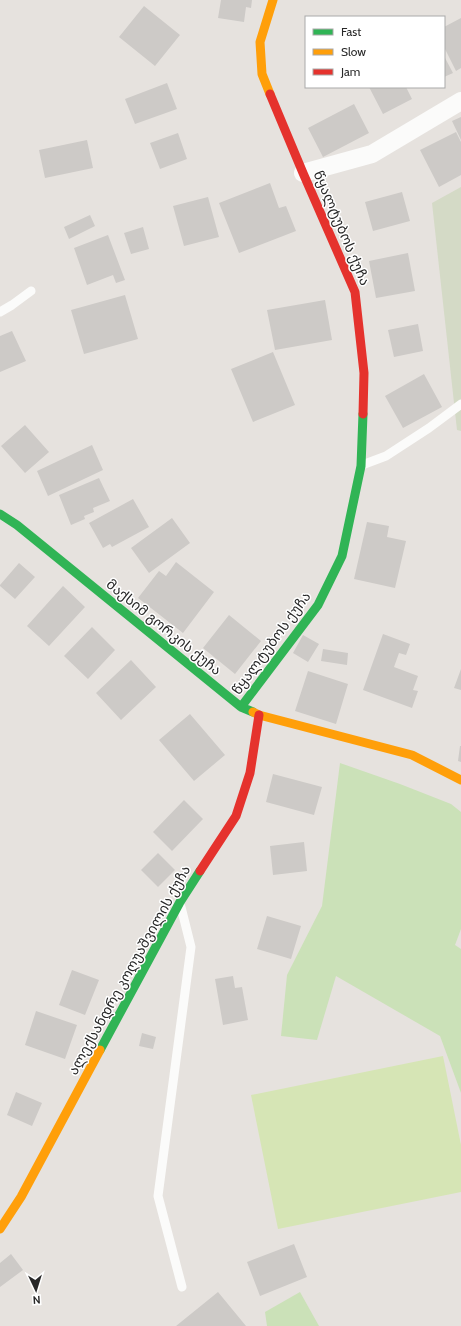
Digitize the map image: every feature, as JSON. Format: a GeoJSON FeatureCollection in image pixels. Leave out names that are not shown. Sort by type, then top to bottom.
{"type":"FeatureCollection","features":[{"type":"Feature","properties":{"kind":"street","name":"წყალტუბოს ქუჩა"},"geometry":{"type":"LineString","coordinates":[[241,707],[318,605],[342,556],[361,466],[364,373],[355,292],[262,74],[260,42],[273,0]]}},
{"type":"Feature","properties":{"kind":"street"},"geometry":{"type":"LineString","coordinates":[[303,172],[372,154],[461,101]]}},
{"type":"Feature","properties":{"kind":"street","name":"მაქსიმ გორკის ქუჩა"},"geometry":{"type":"LineString","coordinates":[[0,514],[16,525],[241,707],[259,715],[412,755],[461,780]]}},
{"type":"Feature","properties":{"kind":"street","name":"ალექსანდრე კოღუაშვილის ქუჩა"},"geometry":{"type":"LineString","coordinates":[[0,1229],[21,1196],[180,902],[236,816],[250,773],[259,715]]}},
{"type":"Feature","properties":{"kind":"lane"},"geometry":{"type":"LineString","coordinates":[[0,312],[12,306],[31,291]]}},
{"type":"Feature","properties":{"kind":"lane"},"geometry":{"type":"LineString","coordinates":[[361,466],[386,456],[429,428],[461,404]]}},
{"type":"Feature","properties":{"kind":"lane"},"geometry":{"type":"LineString","coordinates":[[180,902],[191,947],[158,1196],[182,1287]]}},
{"type":"Feature","properties":{"kind":"green space"},"geometry":{"type":"Polygon","coordinates":[[[461,187],[461,431],[457,430],[432,203],[461,187]]]}},
{"type":"Feature","properties":{"kind":"green space"},"geometry":{"type":"Polygon","coordinates":[[[340,763],[451,804],[461,812],[461,929],[455,945],[461,949],[461,1093],[440,1036],[336,976],[317,1040],[281,1036],[287,975],[322,906],[340,763]]]}},
{"type":"Feature","properties":{"kind":"green space"},"geometry":{"type":"Polygon","coordinates":[[[443,1056],[461,1145],[461,1192],[278,1229],[251,1095],[443,1056]]]}},
{"type":"Feature","properties":{"kind":"green space"},"geometry":{"type":"Polygon","coordinates":[[[300,1292],[319,1326],[267,1326],[265,1312],[300,1292]]]}},
{"type":"Feature","properties":{"kind":"building"},"geometry":{"type":"Polygon","coordinates":[[[221,0],[252,0],[251,8],[246,7],[244,22],[218,18],[221,0]]]}},
{"type":"Feature","properties":{"kind":"building"},"geometry":{"type":"Polygon","coordinates":[[[144,6],[180,35],[155,66],[119,37],[144,6]]]}},
{"type":"Feature","properties":{"kind":"building"},"geometry":{"type":"Polygon","coordinates":[[[461,18],[461,68],[456,71],[445,49],[445,26],[461,18]]]}},
{"type":"Feature","properties":{"kind":"building"},"geometry":{"type":"Polygon","coordinates":[[[445,58],[453,73],[445,77],[445,58]]]}},
{"type":"Feature","properties":{"kind":"building"},"geometry":{"type":"Polygon","coordinates":[[[167,83],[177,109],[135,124],[125,99],[167,83]]]}},
{"type":"Feature","properties":{"kind":"building"},"geometry":{"type":"Polygon","coordinates":[[[370,88],[406,88],[412,99],[383,114],[370,88]]]}},
{"type":"Feature","properties":{"kind":"building"},"geometry":{"type":"Polygon","coordinates":[[[354,104],[369,133],[323,157],[308,128],[354,104]]]}},
{"type":"Feature","properties":{"kind":"building"},"geometry":{"type":"Polygon","coordinates":[[[461,117],[461,140],[452,121],[461,117]]]}},
{"type":"Feature","properties":{"kind":"building"},"geometry":{"type":"Polygon","coordinates":[[[456,132],[461,142],[461,175],[439,187],[420,150],[456,132]]]}},
{"type":"Feature","properties":{"kind":"building"},"geometry":{"type":"Polygon","coordinates":[[[178,133],[187,159],[160,169],[150,143],[178,133]]]}},
{"type":"Feature","properties":{"kind":"building"},"geometry":{"type":"Polygon","coordinates":[[[87,140],[93,168],[45,178],[39,150],[87,140]]]}},
{"type":"Feature","properties":{"kind":"building"},"geometry":{"type":"Polygon","coordinates":[[[270,183],[279,208],[286,206],[296,231],[239,253],[219,203],[270,183]]]}},
{"type":"Feature","properties":{"kind":"building"},"geometry":{"type":"Polygon","coordinates":[[[402,192],[410,221],[373,231],[365,202],[402,192]]]}},
{"type":"Feature","properties":{"kind":"building"},"geometry":{"type":"Polygon","coordinates":[[[208,197],[219,237],[184,246],[173,206],[208,197]]]}},
{"type":"Feature","properties":{"kind":"building"},"geometry":{"type":"Polygon","coordinates":[[[90,215],[95,226],[69,239],[64,227],[90,215]]]}},
{"type":"Feature","properties":{"kind":"building"},"geometry":{"type":"Polygon","coordinates":[[[143,227],[149,249],[131,254],[124,233],[143,227]]]}},
{"type":"Feature","properties":{"kind":"building"},"geometry":{"type":"Polygon","coordinates":[[[108,235],[125,280],[116,283],[113,275],[87,285],[74,248],[108,235]]]}},
{"type":"Feature","properties":{"kind":"building"},"geometry":{"type":"Polygon","coordinates":[[[408,253],[415,291],[376,298],[369,261],[408,253]]]}},
{"type":"Feature","properties":{"kind":"building"},"geometry":{"type":"Polygon","coordinates":[[[125,295],[138,339],[84,354],[71,310],[125,295]]]}},
{"type":"Feature","properties":{"kind":"building"},"geometry":{"type":"Polygon","coordinates":[[[325,300],[332,340],[275,350],[267,310],[325,300]]]}},
{"type":"Feature","properties":{"kind":"building"},"geometry":{"type":"Polygon","coordinates":[[[418,324],[423,351],[394,357],[388,330],[418,324]]]}},
{"type":"Feature","properties":{"kind":"building"},"geometry":{"type":"Polygon","coordinates":[[[12,331],[26,361],[0,372],[0,336],[12,331]]]}},
{"type":"Feature","properties":{"kind":"building"},"geometry":{"type":"Polygon","coordinates":[[[273,352],[295,405],[253,422],[231,369],[273,352]]]}},
{"type":"Feature","properties":{"kind":"building"},"geometry":{"type":"Polygon","coordinates":[[[424,374],[442,407],[403,428],[385,396],[424,374]]]}},
{"type":"Feature","properties":{"kind":"building"},"geometry":{"type":"Polygon","coordinates":[[[25,425],[49,452],[25,473],[1,446],[25,425]]]}},
{"type":"Feature","properties":{"kind":"building"},"geometry":{"type":"Polygon","coordinates":[[[92,445],[103,470],[48,496],[37,471],[92,445]]]}},
{"type":"Feature","properties":{"kind":"building"},"geometry":{"type":"Polygon","coordinates":[[[99,478],[110,501],[93,508],[94,512],[84,516],[85,519],[71,525],[59,495],[99,478]]]}},
{"type":"Feature","properties":{"kind":"building"},"geometry":{"type":"Polygon","coordinates":[[[133,499],[149,527],[112,547],[110,544],[103,548],[89,523],[133,499]]]}},
{"type":"Feature","properties":{"kind":"building"},"geometry":{"type":"Polygon","coordinates":[[[172,518],[190,543],[149,573],[131,548],[172,518]]]}},
{"type":"Feature","properties":{"kind":"building"},"geometry":{"type":"Polygon","coordinates":[[[367,522],[389,526],[387,537],[406,541],[395,588],[354,579],[367,522]]]}},
{"type":"Feature","properties":{"kind":"building"},"geometry":{"type":"Polygon","coordinates":[[[176,562],[214,592],[183,633],[138,598],[159,571],[166,576],[176,562]]]}},
{"type":"Feature","properties":{"kind":"building"},"geometry":{"type":"Polygon","coordinates":[[[19,563],[35,577],[15,599],[0,585],[19,563]]]}},
{"type":"Feature","properties":{"kind":"building"},"geometry":{"type":"Polygon","coordinates":[[[63,586],[85,607],[49,646],[27,626],[63,586]]]}},
{"type":"Feature","properties":{"kind":"building"},"geometry":{"type":"Polygon","coordinates":[[[229,615],[261,641],[235,674],[203,648],[229,615]]]}},
{"type":"Feature","properties":{"kind":"building"},"geometry":{"type":"Polygon","coordinates":[[[92,627],[115,650],[88,679],[64,656],[92,627]]]}},
{"type":"Feature","properties":{"kind":"building"},"geometry":{"type":"Polygon","coordinates":[[[383,634],[410,644],[406,655],[399,653],[394,667],[418,676],[413,690],[418,691],[412,708],[363,690],[383,634]]]}},
{"type":"Feature","properties":{"kind":"building"},"geometry":{"type":"Polygon","coordinates":[[[303,635],[319,644],[308,662],[293,653],[303,635]]]}},
{"type":"Feature","properties":{"kind":"building"},"geometry":{"type":"Polygon","coordinates":[[[323,649],[348,653],[347,665],[321,661],[323,649]]]}},
{"type":"Feature","properties":{"kind":"building"},"geometry":{"type":"Polygon","coordinates":[[[131,660],[156,687],[121,720],[96,693],[131,660]]]}},
{"type":"Feature","properties":{"kind":"building"},"geometry":{"type":"Polygon","coordinates":[[[461,669],[461,690],[454,688],[461,669]]]}},
{"type":"Feature","properties":{"kind":"building"},"geometry":{"type":"Polygon","coordinates":[[[308,671],[348,684],[336,724],[295,711],[308,671]]]}},
{"type":"Feature","properties":{"kind":"building"},"geometry":{"type":"Polygon","coordinates":[[[190,714],[225,755],[194,781],[159,740],[190,714]]]}},
{"type":"Feature","properties":{"kind":"building"},"geometry":{"type":"Polygon","coordinates":[[[461,746],[461,762],[458,761],[461,746]]]}},
{"type":"Feature","properties":{"kind":"building"},"geometry":{"type":"Polygon","coordinates":[[[273,774],[322,787],[314,815],[266,802],[273,774]]]}},
{"type":"Feature","properties":{"kind":"building"},"geometry":{"type":"Polygon","coordinates":[[[184,800],[203,819],[172,851],[153,832],[184,800]]]}},
{"type":"Feature","properties":{"kind":"building"},"geometry":{"type":"Polygon","coordinates":[[[304,842],[307,871],[273,875],[270,846],[304,842]]]}},
{"type":"Feature","properties":{"kind":"building"},"geometry":{"type":"Polygon","coordinates":[[[158,853],[175,870],[158,887],[141,870],[158,853]]]}},
{"type":"Feature","properties":{"kind":"building"},"geometry":{"type":"Polygon","coordinates":[[[267,916],[301,926],[291,959],[257,949],[267,916]]]}},
{"type":"Feature","properties":{"kind":"building"},"geometry":{"type":"Polygon","coordinates":[[[72,970],[99,980],[85,1015],[59,1005],[72,970]]]}},
{"type":"Feature","properties":{"kind":"building"},"geometry":{"type":"Polygon","coordinates":[[[233,976],[235,988],[242,987],[248,1020],[223,1025],[215,979],[233,976]]]}},
{"type":"Feature","properties":{"kind":"building"},"geometry":{"type":"Polygon","coordinates":[[[36,1011],[77,1025],[65,1059],[25,1045],[36,1011]]]}},
{"type":"Feature","properties":{"kind":"building"},"geometry":{"type":"Polygon","coordinates":[[[142,1033],[156,1037],[153,1049],[139,1046],[142,1033]]]}},
{"type":"Feature","properties":{"kind":"building"},"geometry":{"type":"Polygon","coordinates":[[[16,1092],[42,1103],[32,1126],[7,1115],[16,1092]]]}},
{"type":"Feature","properties":{"kind":"building"},"geometry":{"type":"Polygon","coordinates":[[[294,1244],[307,1277],[260,1296],[247,1262],[294,1244]]]}},
{"type":"Feature","properties":{"kind":"building"},"geometry":{"type":"Polygon","coordinates":[[[11,1254],[23,1270],[0,1287],[0,1263],[11,1254]]]}},
{"type":"Feature","properties":{"kind":"building"},"geometry":{"type":"Polygon","coordinates":[[[218,1292],[246,1326],[176,1326],[218,1292]]]}},
{"type":"Feature","properties":{"kind":"traffic: fast"},"geometry":{"type":"LineString","coordinates":[[241,707],[318,605],[342,556],[361,466],[363,414]]}},
{"type":"Feature","properties":{"kind":"traffic: fast"},"geometry":{"type":"LineString","coordinates":[[0,514],[17,525],[241,707],[253,712]]}},
{"type":"Feature","properties":{"kind":"traffic: fast"},"geometry":{"type":"LineString","coordinates":[[100,1050],[180,902],[200,871]]}},
{"type":"Feature","properties":{"kind":"traffic: slow"},"geometry":{"type":"LineString","coordinates":[[270,94],[262,74],[260,42],[273,0]]}},
{"type":"Feature","properties":{"kind":"traffic: slow"},"geometry":{"type":"LineString","coordinates":[[253,712],[259,715],[412,755],[461,780]]}},
{"type":"Feature","properties":{"kind":"traffic: slow"},"geometry":{"type":"LineString","coordinates":[[0,1229],[21,1197],[100,1050]]}},
{"type":"Feature","properties":{"kind":"traffic: jam"},"geometry":{"type":"LineString","coordinates":[[270,94],[355,292],[364,373],[363,414]]}},
{"type":"Feature","properties":{"kind":"traffic: jam"},"geometry":{"type":"LineString","coordinates":[[200,871],[236,816],[250,773],[259,715]]}}]}
